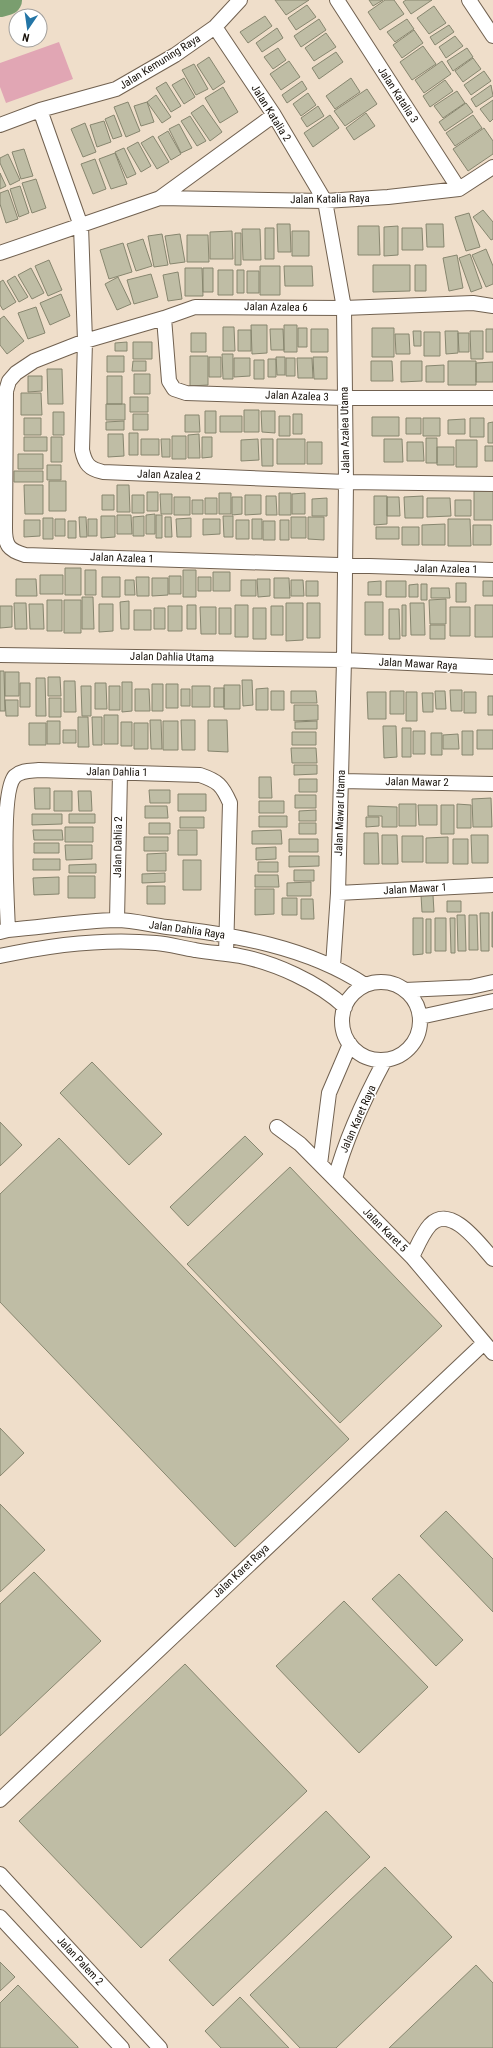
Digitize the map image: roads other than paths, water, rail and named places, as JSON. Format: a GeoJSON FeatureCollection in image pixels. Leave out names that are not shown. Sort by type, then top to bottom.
{"type":"FeatureCollection","features":[{"type":"Feature","properties":{"kind":"street","name":"Jalan Kemuning Raya"},"geometry":{"type":"LineString","coordinates":[[0,125],[40,110],[116,89],[175,55],[215,27],[240,0]]}},
{"type":"Feature","properties":{"kind":"street","name":"Jalan Katalia 3"},"geometry":{"type":"LineString","coordinates":[[337,0],[459,189]]}},
{"type":"Feature","properties":{"kind":"street"},"geometry":{"type":"LineString","coordinates":[[469,0],[493,36]]}},
{"type":"Feature","properties":{"kind":"street","name":"Jalan Katalia 2"},"geometry":{"type":"LineString","coordinates":[[215,27],[274,115],[325,201]]}},
{"type":"Feature","properties":{"kind":"street","name":"Jalan Azalea 2"},"geometry":{"type":"LineString","coordinates":[[40,110],[81,226],[85,341],[82,450],[85,462],[92,469],[103,472],[346,482],[493,484]]}},
{"type":"Feature","properties":{"kind":"street","name":"Jalan Katalia Raya"},"geometry":{"type":"LineString","coordinates":[[0,252],[81,226],[160,198],[274,115]]}},
{"type":"Feature","properties":{"kind":"street","name":"Jalan Katalia Raya"},"geometry":{"type":"LineString","coordinates":[[160,198],[325,201],[388,197],[459,189],[493,168]]}},
{"type":"Feature","properties":{"kind":"street","name":"Jalan Azalea Utama"},"geometry":{"type":"LineString","coordinates":[[325,201],[344,308],[346,482],[344,660]]}},
{"type":"Feature","properties":{"kind":"street","name":"Jalan Azalea 6"},"geometry":{"type":"LineString","coordinates":[[473,303],[493,296]]}},
{"type":"Feature","properties":{"kind":"street","name":"Jalan Azalea 6"},"geometry":{"type":"LineString","coordinates":[[85,341],[186,310],[208,306],[344,308],[473,303],[493,306]]}},
{"type":"Feature","properties":{"kind":"street","name":"Jalan Azalea 3"},"geometry":{"type":"LineString","coordinates":[[164,318],[169,382],[174,389],[186,393],[345,398],[493,398]]}},
{"type":"Feature","properties":{"kind":"street","name":"Jalan Azalea 1"},"geometry":{"type":"LineString","coordinates":[[85,341],[34,361],[16,373],[9,381],[6,391],[5,541],[13,552],[25,555],[493,570]]}},
{"type":"Feature","properties":{"kind":"street","name":"Jalan Dahlia Utama"},"geometry":{"type":"LineString","coordinates":[[0,655],[344,660]]}},
{"type":"Feature","properties":{"kind":"street","name":"Jalan Mawar Raya"},"geometry":{"type":"LineString","coordinates":[[344,660],[493,667]]}},
{"type":"Feature","properties":{"kind":"street","name":"Jalan Mawar Utama"},"geometry":{"type":"LineString","coordinates":[[333,966],[338,893],[344,660]]}},
{"type":"Feature","properties":{"kind":"street","name":"Jalan Dahlia 1"},"geometry":{"type":"LineString","coordinates":[[4,931],[6,816],[10,786],[15,776],[25,771],[200,775],[214,780],[224,788],[230,803],[226,954]]}},
{"type":"Feature","properties":{"kind":"street","name":"Jalan Dahlia 2"},"geometry":{"type":"LineString","coordinates":[[117,920],[120,773]]}},
{"type":"Feature","properties":{"kind":"street","name":"Jalan Mawar 2"},"geometry":{"type":"LineString","coordinates":[[341,781],[493,784]]}},
{"type":"Feature","properties":{"kind":"street","name":"Jalan Mawar 1"},"geometry":{"type":"LineString","coordinates":[[338,893],[493,885]]}},
{"type":"Feature","properties":{"kind":"street","name":"Jalan Dahlia Raya"},"geometry":{"type":"LineString","coordinates":[[4,931],[117,920],[226,934],[304,955],[333,966],[365,985]]}},
{"type":"Feature","properties":{"kind":"street","name":"Jalan Dahlia Raya"},"geometry":{"type":"LineString","coordinates":[[0,956],[35,948],[123,941],[157,943],[226,954],[271,964],[333,996],[345,1007]]}},
{"type":"Feature","properties":{"kind":"street"},"geometry":{"type":"LineString","coordinates":[[405,990],[471,987],[493,982]]}},
{"type":"Feature","properties":{"kind":"street"},"geometry":{"type":"LineString","coordinates":[[386,983],[396,985],[405,990],[415,1002],[420,1017],[417,1037],[412,1046],[404,1053],[385,1060],[365,1057],[350,1044],[342,1026],[345,1007],[356,991],[365,985],[386,983]]}},
{"type":"Feature","properties":{"kind":"street"},"geometry":{"type":"LineString","coordinates":[[420,1017],[493,1001]]}},
{"type":"Feature","properties":{"kind":"street"},"geometry":{"type":"LineString","coordinates":[[320,1164],[329,1093],[350,1044]]}},
{"type":"Feature","properties":{"kind":"street","name":"Jalan Karet Raya"},"geometry":{"type":"LineString","coordinates":[[335,1179],[341,1156],[359,1108],[385,1060]]}},
{"type":"Feature","properties":{"kind":"street","name":"Jalan Karet 5"},"geometry":{"type":"LineString","coordinates":[[277,1127],[300,1144],[412,1257],[488,1348]]}},
{"type":"Feature","properties":{"kind":"street"},"geometry":{"type":"LineString","coordinates":[[412,1257],[431,1224],[438,1219],[448,1219],[468,1231],[493,1259]]}},
{"type":"Feature","properties":{"kind":"street","name":"Jalan Karet Raya"},"geometry":{"type":"LineString","coordinates":[[0,1800],[488,1348]]}},
{"type":"Feature","properties":{"kind":"street","name":"Jalan Palem 2"},"geometry":{"type":"LineString","coordinates":[[0,1874],[160,2048]]}},
{"type":"Feature","properties":{"kind":"street"},"geometry":{"type":"LineString","coordinates":[[0,1917],[122,2048]]}},
{"type":"Feature","properties":{"kind":"waterway"},"geometry":{"type":"LineString","coordinates":[[0,2],[7,0]]}}]}
